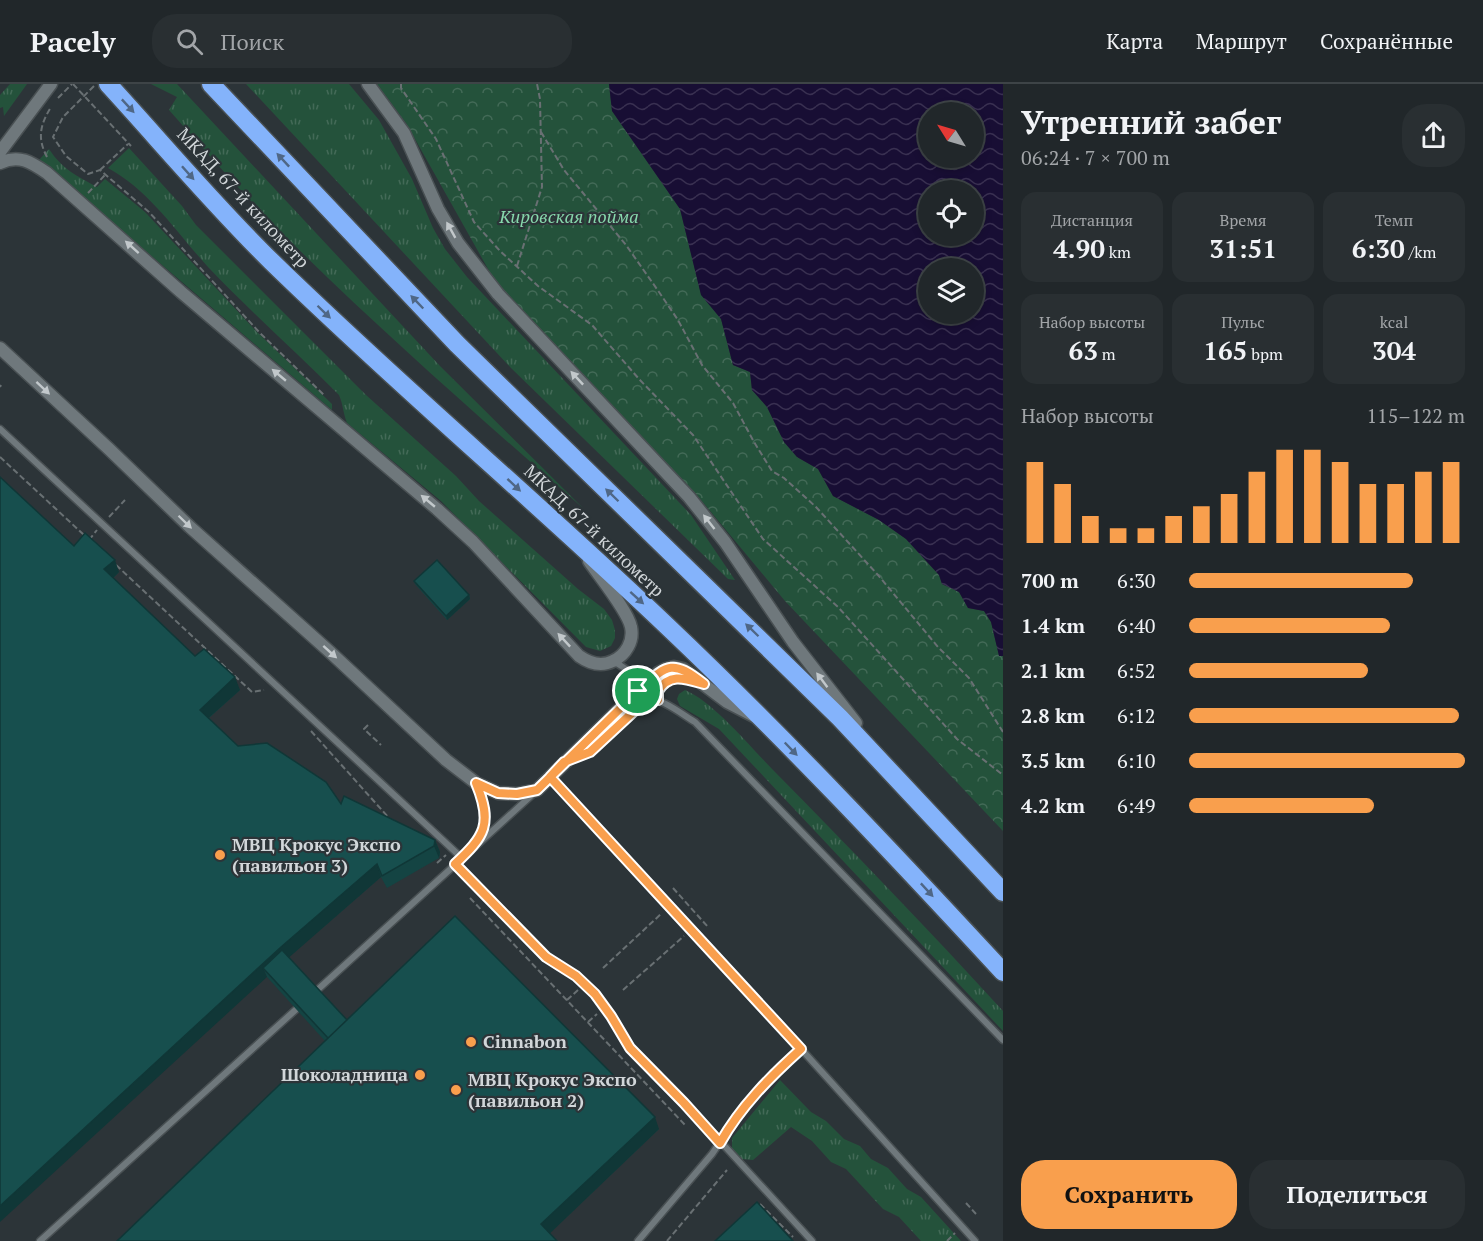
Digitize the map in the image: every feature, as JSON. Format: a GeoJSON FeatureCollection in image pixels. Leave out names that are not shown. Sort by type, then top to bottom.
{"type":"FeatureCollection","features":[{"type":"Feature","properties":{"kind":"highway","name":"МКАД, 67-й километр"},"geometry":{"type":"LineString","coordinates":[[108,84],[269,259],[667,626],[900,861],[1003,972]]}},
{"type":"Feature","properties":{"kind":"highway","name":"МКАД, 67-й километр"},"geometry":{"type":"LineString","coordinates":[[211,84],[457,344],[840,718],[1003,892]]}},
{"type":"Feature","properties":{"kind":"street"},"geometry":{"type":"LineString","coordinates":[[0,152],[51,84]]}},
{"type":"Feature","properties":{"kind":"street"},"geometry":{"type":"LineString","coordinates":[[368,84],[404,133],[438,209],[458,243],[478,270],[689,496],[725,542],[800,651],[924,808]]}},
{"type":"Feature","properties":{"kind":"street"},"geometry":{"type":"LineString","coordinates":[[0,163],[12,159],[24,159],[47,172],[182,292],[437,509],[473,542],[579,656],[594,663],[603,664],[624,654],[630,644],[631,625],[578,545]]}},
{"type":"Feature","properties":{"kind":"street"},"geometry":{"type":"LineString","coordinates":[[0,348],[272,602],[330,652],[446,760],[476,783],[498,793],[517,794],[537,790],[658,673],[674,667],[683,669],[727,702],[762,720]]}},
{"type":"Feature","properties":{"kind":"lane"},"geometry":{"type":"LineString","coordinates":[[0,429],[462,858]]}},
{"type":"Feature","properties":{"kind":"lane"},"geometry":{"type":"LineString","coordinates":[[613,661],[634,676],[638,683],[638,691]]}},
{"type":"Feature","properties":{"kind":"lane"},"geometry":{"type":"LineString","coordinates":[[658,700],[658,691],[661,686],[673,678],[680,677],[704,684]]}},
{"type":"Feature","properties":{"kind":"lane"},"geometry":{"type":"LineString","coordinates":[[564,762],[590,752],[646,700],[653,698],[658,700],[695,722],[1003,1040]]}},
{"type":"Feature","properties":{"kind":"lane"},"geometry":{"type":"LineString","coordinates":[[550,777],[975,1241]]}},
{"type":"Feature","properties":{"kind":"lane"},"geometry":{"type":"LineString","coordinates":[[473,848],[482,835],[484,823],[482,797],[476,783]]}},
{"type":"Feature","properties":{"kind":"lane"},"geometry":{"type":"LineString","coordinates":[[40,1241],[537,790]]}},
{"type":"Feature","properties":{"kind":"lane"},"geometry":{"type":"LineString","coordinates":[[455,864],[546,957],[576,976],[595,994],[630,1048],[812,1241]]}},
{"type":"Feature","properties":{"kind":"lane"},"geometry":{"type":"LineString","coordinates":[[638,1241],[712,1154],[741,1111],[773,1073],[801,1049]]}},
{"type":"Feature","properties":{"kind":"path"},"geometry":{"type":"LineString","coordinates":[[49,159],[41,146],[42,122],[56,100],[72,84],[129,145],[100,170],[88,174],[66,156],[53,137],[63,117],[96,84]]}},
{"type":"Feature","properties":{"kind":"path"},"geometry":{"type":"LineString","coordinates":[[401,84],[401,88],[435,139],[474,222],[538,286],[592,325],[639,379],[693,435],[763,539],[838,607],[957,739],[1003,775]]}},
{"type":"Feature","properties":{"kind":"path"},"geometry":{"type":"LineString","coordinates":[[517,266],[542,187],[540,99],[537,84]]}},
{"type":"Feature","properties":{"kind":"path"},"geometry":{"type":"LineString","coordinates":[[541,132],[564,170],[626,245],[659,292],[678,320],[702,365],[733,402],[772,471],[784,478],[816,507],[893,592],[938,647],[969,678],[1003,732]]}},
{"type":"Feature","properties":{"kind":"path"},"geometry":{"type":"LineString","coordinates":[[100,170],[149,212],[260,333],[327,398]]}},
{"type":"Feature","properties":{"kind":"path"},"geometry":{"type":"LineString","coordinates":[[87,194],[105,176]]}},
{"type":"Feature","properties":{"kind":"path"},"geometry":{"type":"LineString","coordinates":[[0,457],[89,540]]}},
{"type":"Feature","properties":{"kind":"path"},"geometry":{"type":"LineString","coordinates":[[114,563],[252,692],[271,688]]}},
{"type":"Feature","properties":{"kind":"path"},"geometry":{"type":"LineString","coordinates":[[368,724],[364,729],[381,745]]}},
{"type":"Feature","properties":{"kind":"path"},"geometry":{"type":"LineString","coordinates":[[310,729],[312,734],[392,821]]}},
{"type":"Feature","properties":{"kind":"path"},"geometry":{"type":"LineString","coordinates":[[439,850],[446,856]]}},
{"type":"Feature","properties":{"kind":"path"},"geometry":{"type":"LineString","coordinates":[[673,888],[708,927]]}},
{"type":"Feature","properties":{"kind":"path"},"geometry":{"type":"LineString","coordinates":[[470,898],[686,1126]]}},
{"type":"Feature","properties":{"kind":"path"},"geometry":{"type":"LineString","coordinates":[[603,968],[663,912]]}},
{"type":"Feature","properties":{"kind":"path"},"geometry":{"type":"LineString","coordinates":[[623,990],[684,936]]}},
{"type":"Feature","properties":{"kind":"path"},"geometry":{"type":"LineString","coordinates":[[567,1000],[580,988]]}},
{"type":"Feature","properties":{"kind":"path"},"geometry":{"type":"LineString","coordinates":[[588,1022],[601,1011]]}},
{"type":"Feature","properties":{"kind":"path"},"geometry":{"type":"LineString","coordinates":[[667,1241],[727,1170]]}},
{"type":"Feature","properties":{"kind":"path"},"geometry":{"type":"LineString","coordinates":[[966,1203],[975,1214]]}},
{"type":"Feature","properties":{"kind":"path"},"geometry":{"type":"LineString","coordinates":[[760,1204],[797,1241]]}},
{"type":"Feature","properties":{"kind":"path"},"geometry":{"type":"LineString","coordinates":[[947,1241],[955,1233]]}},
{"type":"Feature","properties":{"kind":"green space"},"geometry":{"type":"Polygon","coordinates":[[[10,84],[27,84],[4,116],[3,107],[0,108],[0,95],[10,84]]]}},
{"type":"Feature","properties":{"kind":"green space"},"geometry":{"type":"Polygon","coordinates":[[[151,84],[177,84],[440,366],[584,509],[398,343],[289,240],[169,110],[177,97],[151,84]]]}},
{"type":"Feature","properties":{"kind":"green space"},"geometry":{"type":"Polygon","coordinates":[[[246,84],[349,84],[379,120],[412,179],[433,228],[445,249],[467,277],[691,515],[735,580],[728,579],[511,368],[246,84]]]}},
{"type":"Feature","properties":{"kind":"green space","name":"Кировская пойма"},"geometry":{"type":"Polygon","coordinates":[[[377,84],[609,84],[612,111],[680,209],[701,294],[721,319],[733,365],[750,372],[752,390],[767,407],[784,442],[797,457],[818,469],[833,496],[879,520],[906,539],[939,575],[942,584],[959,592],[968,608],[984,611],[991,622],[999,655],[1003,656],[1003,831],[785,601],[696,494],[528,318],[492,276],[406,123],[377,84]]]}},
{"type":"Feature","properties":{"kind":"green space"},"geometry":{"type":"Polygon","coordinates":[[[129,148],[182,206],[196,225],[366,395],[456,476],[479,501],[578,589],[604,609],[612,620],[615,630],[615,638],[611,646],[600,651],[586,647],[441,501],[347,423],[339,395],[240,300],[137,188],[108,168],[129,148]]]}},
{"type":"Feature","properties":{"kind":"green space"},"geometry":{"type":"Polygon","coordinates":[[[49,149],[59,162],[76,175],[97,187],[105,179],[145,212],[257,332],[332,404],[332,410],[39,160],[49,149]]]}},
{"type":"Feature","properties":{"kind":"green space"},"geometry":{"type":"Polygon","coordinates":[[[685,690],[708,705],[732,727],[1003,1011],[1003,1031],[719,729],[680,706],[677,699],[679,694],[685,690]]]}},
{"type":"Feature","properties":{"kind":"green space"},"geometry":{"type":"Polygon","coordinates":[[[780,1080],[811,1112],[826,1121],[844,1139],[860,1146],[871,1159],[888,1168],[907,1189],[921,1197],[961,1241],[921,1241],[899,1217],[883,1209],[846,1169],[831,1162],[812,1141],[791,1127],[753,1160],[741,1159],[732,1150],[732,1138],[780,1080]]]}},
{"type":"Feature","properties":{"kind":"water"},"geometry":{"type":"Polygon","coordinates":[[[609,84],[1003,84],[1003,656],[999,656],[991,622],[984,611],[968,608],[959,592],[942,584],[939,575],[906,539],[879,520],[833,496],[818,469],[797,457],[784,442],[767,407],[752,390],[750,372],[733,365],[721,319],[701,295],[680,209],[612,111],[609,84]]]}},
{"type":"Feature","properties":{"kind":"building","name":"МВЦ Крокус Экспо (павильон 3)"},"geometry":{"type":"Polygon","coordinates":[[[0,477],[74,546],[85,533],[115,560],[104,569],[195,656],[204,649],[235,677],[200,710],[238,746],[267,743],[326,782],[341,804],[344,796],[435,840],[434,846],[382,876],[377,864],[281,947],[0,1206],[0,477]]]}},
{"type":"Feature","properties":{"kind":"building"},"geometry":{"type":"Polygon","coordinates":[[[437,560],[469,595],[446,616],[414,581],[437,560]]]}},
{"type":"Feature","properties":{"kind":"building"},"geometry":{"type":"Polygon","coordinates":[[[624,674],[629,681],[621,687],[616,681],[624,674]]]}},
{"type":"Feature","properties":{"kind":"building","name":"МВЦ Крокус Экспо (павильон 2)"},"geometry":{"type":"Polygon","coordinates":[[[455,916],[655,1117],[541,1224],[557,1241],[117,1241],[455,916]]]}},
{"type":"Feature","properties":{"kind":"building"},"geometry":{"type":"Polygon","coordinates":[[[282,950],[347,1020],[328,1038],[263,968],[282,950]]]}},
{"type":"Feature","properties":{"kind":"building"},"geometry":{"type":"Polygon","coordinates":[[[757,1202],[793,1241],[715,1241],[757,1202]]]}},
{"type":"Feature","properties":{"kind":"place","name":"МВЦ Крокус Экспо (павильон 3)"},"geometry":{"type":"Point","coordinates":[220,855]}},
{"type":"Feature","properties":{"kind":"place","name":"Cinnabon"},"geometry":{"type":"Point","coordinates":[471,1042]}},
{"type":"Feature","properties":{"kind":"place","name":"Шоколадница"},"geometry":{"type":"Point","coordinates":[420,1075]}},
{"type":"Feature","properties":{"kind":"place","name":"МВЦ Крокус Экспо (павильон 2)"},"geometry":{"type":"Point","coordinates":[456,1090]}},
{"type":"Feature","properties":{"kind":"route"},"geometry":{"type":"LineString","coordinates":[[638,691],[564,762],[537,790],[517,794],[498,793],[476,783],[482,797],[484,811],[482,835],[473,848],[455,864],[546,957],[576,976],[595,994],[630,1048],[720,1143],[741,1111],[773,1073],[801,1049],[550,777],[564,762],[590,752],[646,700],[650,698],[658,700],[658,691],[667,681],[680,677],[704,684],[692,674],[674,667],[658,673],[638,691]]}}]}
